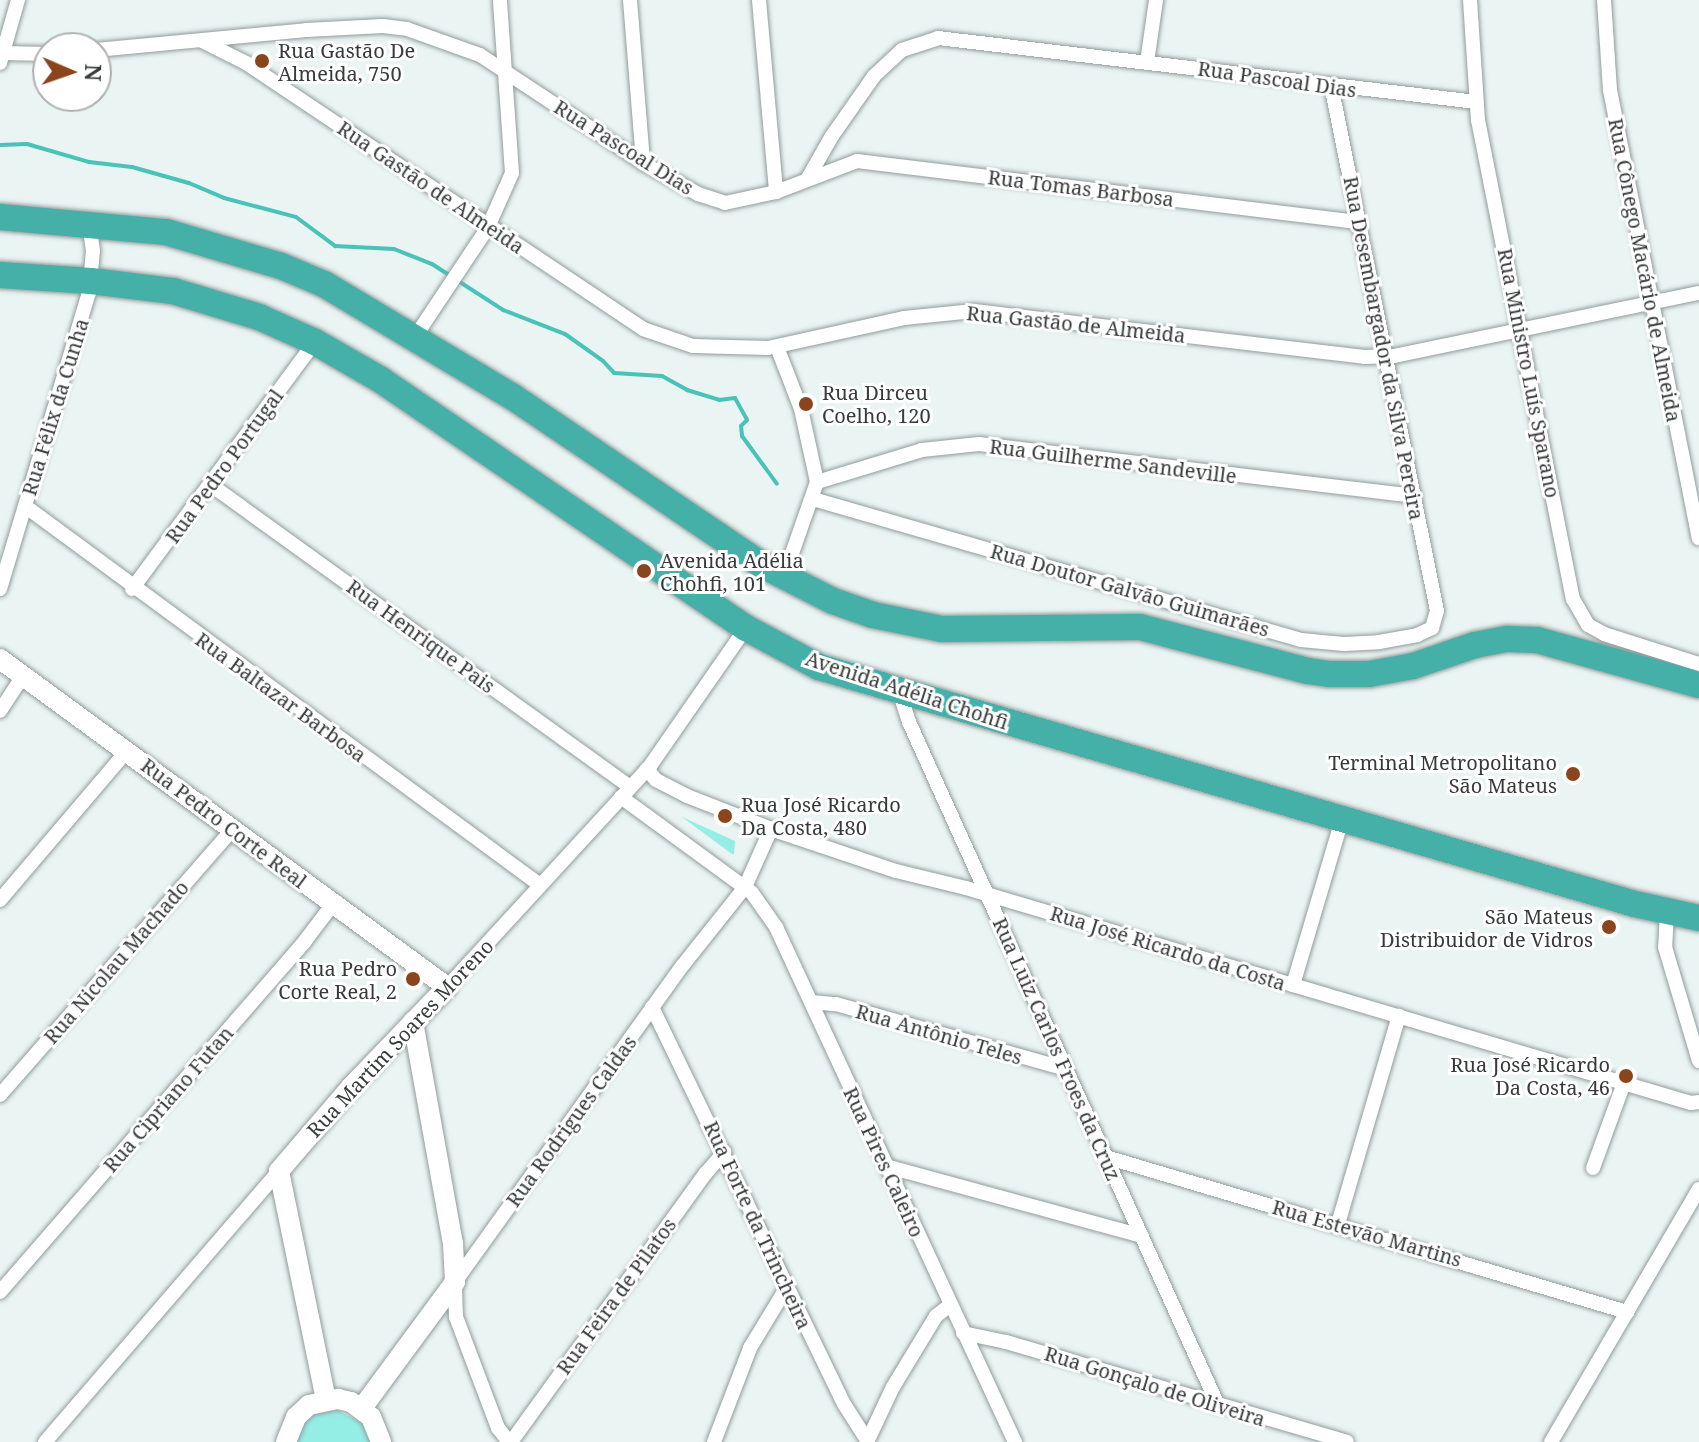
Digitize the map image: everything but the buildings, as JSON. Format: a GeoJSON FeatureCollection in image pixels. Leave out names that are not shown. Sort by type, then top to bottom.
{"type":"FeatureCollection","features":[{"type":"Feature","properties":{"kind":"highway"},"geometry":{"type":"LineString","coordinates":[[0,217],[166,232],[281,266],[358,302],[513,397],[784,576],[833,601],[873,615],[942,629],[1140,627],[1330,674],[1369,674],[1413,666],[1475,645],[1507,639],[1537,640],[1699,685]]}},
{"type":"Feature","properties":{"kind":"highway","name":"Avenida Adélia Chohfi"},"geometry":{"type":"LineString","coordinates":[[0,275],[91,281],[173,291],[259,317],[315,342],[381,380],[746,628],[819,667],[1342,820],[1667,912],[1699,918]]}},
{"type":"Feature","properties":{"kind":"street"},"geometry":{"type":"LineString","coordinates":[[18,0],[2,58],[32,55]]}},
{"type":"Feature","properties":{"kind":"street"},"geometry":{"type":"LineString","coordinates":[[415,337],[488,227],[506,194],[512,173],[500,0]]}},
{"type":"Feature","properties":{"kind":"street"},"geometry":{"type":"LineString","coordinates":[[630,0],[643,163]]}},
{"type":"Feature","properties":{"kind":"street"},"geometry":{"type":"LineString","coordinates":[[759,0],[776,192]]}},
{"type":"Feature","properties":{"kind":"street"},"geometry":{"type":"LineString","coordinates":[[1147,62],[1156,0]]}},
{"type":"Feature","properties":{"kind":"street","name":"Rua Ministro Luís Sparano"},"geometry":{"type":"LineString","coordinates":[[1470,0],[1476,102],[1576,604],[1588,625],[1604,634],[1699,664]]}},
{"type":"Feature","properties":{"kind":"street","name":"Rua Cônego Macário de Almeida"},"geometry":{"type":"LineString","coordinates":[[1604,0],[1610,90],[1650,304],[1699,538]]}},
{"type":"Feature","properties":{"kind":"street","name":"Rua Pascoal Dias"},"geometry":{"type":"LineString","coordinates":[[112,49],[383,26],[443,40],[480,55],[643,163],[698,194],[725,203],[776,192],[808,179],[832,136],[874,76],[902,50],[938,38],[968,39],[1476,102]]}},
{"type":"Feature","properties":{"kind":"street","name":"Rua Gastão de Almeida"},"geometry":{"type":"LineString","coordinates":[[202,41],[246,63],[488,227],[657,336],[693,346],[777,347],[904,318],[974,311],[1364,357],[1387,356],[1699,293]]}},
{"type":"Feature","properties":{"kind":"street","name":"Rua Desembargador da Silva Pereira"},"geometry":{"type":"LineString","coordinates":[[1331,85],[1437,611]]}},
{"type":"Feature","properties":{"kind":"street","name":"Rua Tomas Barbosa"},"geometry":{"type":"LineString","coordinates":[[808,179],[857,161],[880,162],[1357,222]]}},
{"type":"Feature","properties":{"kind":"street","name":"Rua Félix da Cunha"},"geometry":{"type":"LineString","coordinates":[[0,589],[91,281],[93,251],[89,223]]}},
{"type":"Feature","properties":{"kind":"street","name":"Rua Pedro Portugal"},"geometry":{"type":"LineString","coordinates":[[132,589],[315,342]]}},
{"type":"Feature","properties":{"kind":"street"},"geometry":{"type":"LineString","coordinates":[[777,347],[801,409],[817,482],[784,576]]}},
{"type":"Feature","properties":{"kind":"street","name":"Rua Guilherme Sandeville"},"geometry":{"type":"LineString","coordinates":[[817,482],[922,450],[979,444],[1415,496]]}},
{"type":"Feature","properties":{"kind":"street","name":"Rua Henrique Pais"},"geometry":{"type":"LineString","coordinates":[[211,485],[625,792],[745,887]]}},
{"type":"Feature","properties":{"kind":"street","name":"Rua Doutor Galvão Guimarães"},"geometry":{"type":"LineString","coordinates":[[813,499],[1301,640],[1344,644],[1417,635],[1432,628],[1437,611]]}},
{"type":"Feature","properties":{"kind":"street","name":"Rua Baltazar Barbosa"},"geometry":{"type":"LineString","coordinates":[[25,506],[132,589],[540,885]]}},
{"type":"Feature","properties":{"kind":"street","name":"Rua Martim Soares Moreno"},"geometry":{"type":"LineString","coordinates":[[45,1442],[279,1171],[647,769],[746,628]]}},
{"type":"Feature","properties":{"kind":"street","name":"Rua Pedro Corte Real"},"geometry":{"type":"LineString","coordinates":[[0,659],[447,987]]}},
{"type":"Feature","properties":{"kind":"street"},"geometry":{"type":"LineString","coordinates":[[0,711],[23,676]]}},
{"type":"Feature","properties":{"kind":"street","name":"Rua Luiz Carlos Froes da Cruz"},"geometry":{"type":"LineString","coordinates":[[899,691],[909,722],[1218,1405]]}},
{"type":"Feature","properties":{"kind":"street"},"geometry":{"type":"LineString","coordinates":[[0,900],[127,751]]}},
{"type":"Feature","properties":{"kind":"street","name":"Rua José Ricardo da Costa"},"geometry":{"type":"LineString","coordinates":[[647,769],[656,780],[687,796],[771,829],[896,871],[987,894],[1624,1083],[1699,1102]]}},
{"type":"Feature","properties":{"kind":"street"},"geometry":{"type":"LineString","coordinates":[[1293,985],[1342,820]]}},
{"type":"Feature","properties":{"kind":"street","name":"Rua Nicolau Machado"},"geometry":{"type":"LineString","coordinates":[[0,1095],[233,829]]}},
{"type":"Feature","properties":{"kind":"street","name":"Rua Rodrigues Caldas"},"geometry":{"type":"LineString","coordinates":[[362,1408],[652,1007],[745,887],[771,829]]}},
{"type":"Feature","properties":{"kind":"street","name":"Rua Pires Caleiro"},"geometry":{"type":"LineString","coordinates":[[745,887],[776,927],[1015,1442]]}},
{"type":"Feature","properties":{"kind":"street","name":"Rua Cipriano Futan"},"geometry":{"type":"LineString","coordinates":[[0,1292],[305,941],[333,904]]}},
{"type":"Feature","properties":{"kind":"street"},"geometry":{"type":"LineString","coordinates":[[1667,912],[1665,947],[1699,1061]]}},
{"type":"Feature","properties":{"kind":"street","name":"Rua Antônio Teles"},"geometry":{"type":"LineString","coordinates":[[811,1002],[836,1004],[1066,1069]]}},
{"type":"Feature","properties":{"kind":"street","name":"Rua Forte da Trincheira"},"geometry":{"type":"LineString","coordinates":[[652,1007],[844,1404],[867,1441]]}},
{"type":"Feature","properties":{"kind":"street"},"geometry":{"type":"LineString","coordinates":[[1338,1224],[1399,1016]]}},
{"type":"Feature","properties":{"kind":"street"},"geometry":{"type":"LineString","coordinates":[[413,1022],[453,1244],[456,1317],[498,1428],[510,1442]]}},
{"type":"Feature","properties":{"kind":"street"},"geometry":{"type":"LineString","coordinates":[[1593,1168],[1624,1083]]}},
{"type":"Feature","properties":{"kind":"street","name":"Rua Feira de Pilatos"},"geometry":{"type":"LineString","coordinates":[[510,1442],[696,1185],[724,1152]]}},
{"type":"Feature","properties":{"kind":"street","name":"Rua Estevão Martins"},"geometry":{"type":"LineString","coordinates":[[1106,1157],[1627,1312]]}},
{"type":"Feature","properties":{"kind":"street"},"geometry":{"type":"LineString","coordinates":[[886,1166],[1142,1236]]}},
{"type":"Feature","properties":{"kind":"street"},"geometry":{"type":"LineString","coordinates":[[279,1171],[326,1400]]}},
{"type":"Feature","properties":{"kind":"street"},"geometry":{"type":"LineString","coordinates":[[1551,1442],[1699,1189]]}},
{"type":"Feature","properties":{"kind":"street"},"geometry":{"type":"LineString","coordinates":[[714,1442],[750,1348],[787,1287]]}},
{"type":"Feature","properties":{"kind":"street"},"geometry":{"type":"LineString","coordinates":[[867,1441],[893,1387],[936,1316],[950,1305]]}},
{"type":"Feature","properties":{"kind":"street","name":"Rua Gonçalo de Oliveira"},"geometry":{"type":"LineString","coordinates":[[963,1333],[1006,1342],[1347,1442]]}},
{"type":"Feature","properties":{"kind":"street"},"geometry":{"type":"LineString","coordinates":[[286,1442],[296,1417],[309,1405],[326,1400],[351,1402],[362,1408],[378,1428],[381,1442]]}},
{"type":"Feature","properties":{"kind":"shaded area"},"geometry":{"type":"Polygon","coordinates":[[[682,817],[735,841],[734,854],[732,854],[682,817]]]}},
{"type":"Feature","properties":{"kind":"shaded area"},"geometry":{"type":"Polygon","coordinates":[[[337,1410],[362,1423],[371,1442],[296,1442],[306,1421],[316,1414],[337,1410]]]}},
{"type":"Feature","properties":{"kind":"waterway"},"geometry":{"type":"LineString","coordinates":[[0,145],[27,144],[89,162],[132,167],[189,183],[224,198],[296,217],[335,246],[394,249],[432,264],[503,310],[565,334],[603,361],[614,373],[662,376],[687,390],[719,400],[735,398],[747,420],[741,426],[742,436],[777,484]]}},
{"type":"Feature","properties":{"kind":"place","name":"Rua Gastão De Almeida, 750"},"geometry":{"type":"Point","coordinates":[262,61]}},
{"type":"Feature","properties":{"kind":"place","name":"Rua Dirceu Coelho, 120"},"geometry":{"type":"Point","coordinates":[806,404]}},
{"type":"Feature","properties":{"kind":"place","name":"Avenida Adélia Chohfi, 101"},"geometry":{"type":"Point","coordinates":[644,571]}},
{"type":"Feature","properties":{"kind":"place","name":"Terminal Metropolitano São Mateus"},"geometry":{"type":"Point","coordinates":[1573,774]}},
{"type":"Feature","properties":{"kind":"place","name":"Rua José Ricardo Da Costa, 480"},"geometry":{"type":"Point","coordinates":[725,816]}},
{"type":"Feature","properties":{"kind":"place","name":"São Mateus Distribuidor de Vidros"},"geometry":{"type":"Point","coordinates":[1609,927]}},
{"type":"Feature","properties":{"kind":"place","name":"Rua Pedro Corte Real, 2"},"geometry":{"type":"Point","coordinates":[413,979]}},
{"type":"Feature","properties":{"kind":"place","name":"Rua José Ricardo Da Costa, 46"},"geometry":{"type":"Point","coordinates":[1626,1076]}}]}
